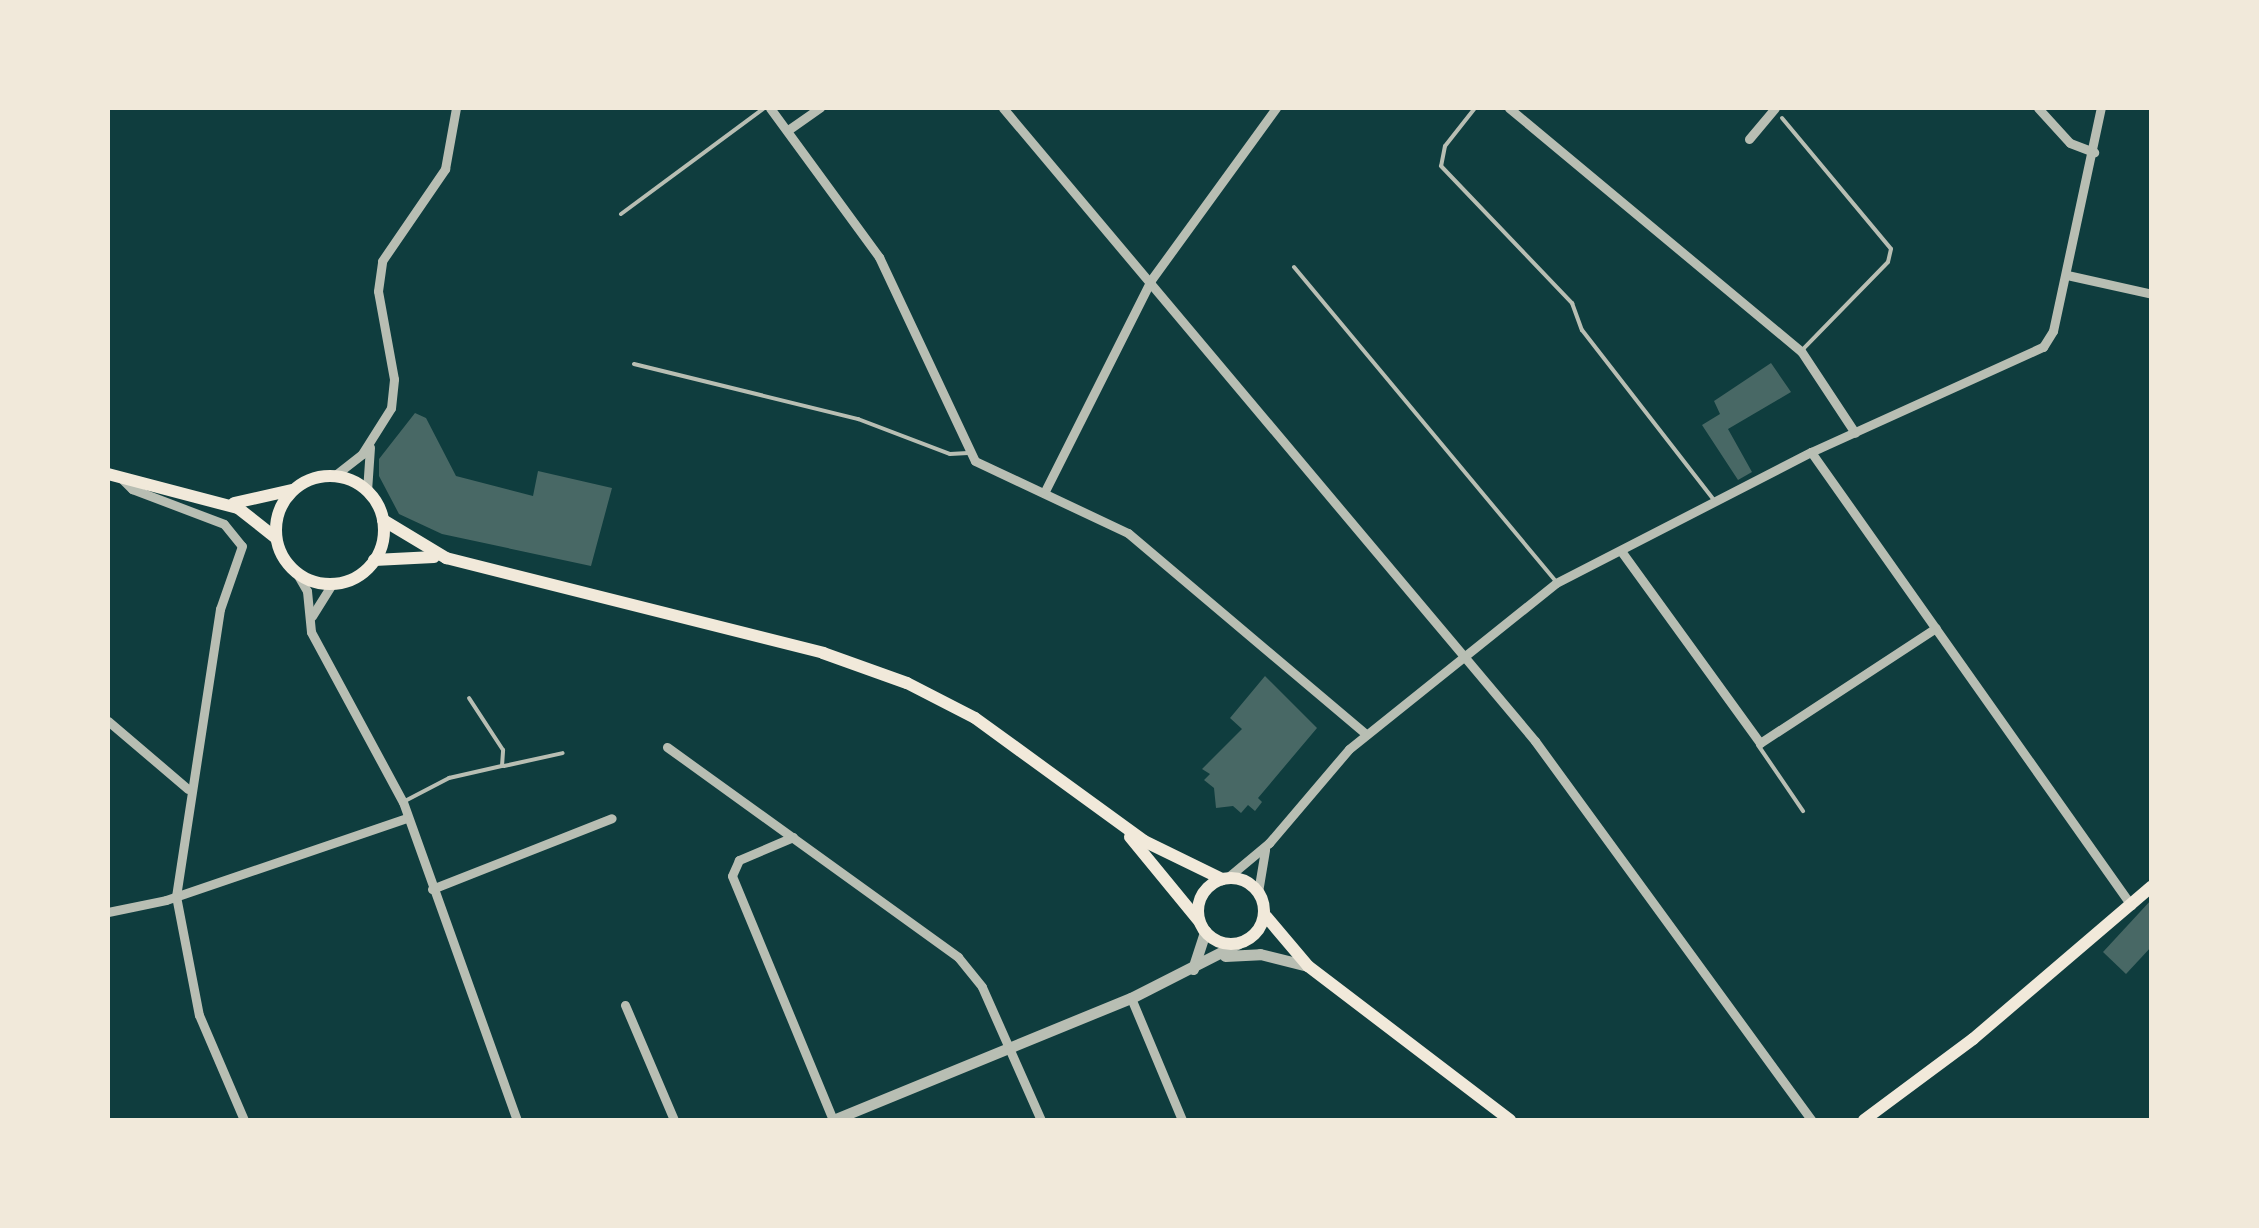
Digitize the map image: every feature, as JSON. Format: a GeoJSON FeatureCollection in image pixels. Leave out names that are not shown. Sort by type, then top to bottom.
{"type":"FeatureCollection","features":[{"type":"Feature","properties":{"kind":"main road"},"geometry":{"type":"LineString","coordinates":[[114,476],[226,504],[276,538],[296,572],[332,584],[374,560],[446,558],[871,668],[976,718],[1114,820],[1188,866],[1258,892],[1264,914],[1308,966],[1510,1120]]}},
{"type":"Feature","properties":{"kind":"main road"},"geometry":{"type":"LineString","coordinates":[[226,504],[334,476],[367,491],[383,520],[446,558]]}},
{"type":"Feature","properties":{"kind":"main road"},"geometry":{"type":"LineString","coordinates":[[276,538],[279,511],[294,489]]}},
{"type":"Feature","properties":{"kind":"main road"},"geometry":{"type":"LineString","coordinates":[[374,560],[383,520]]}},
{"type":"Feature","properties":{"kind":"main road"},"geometry":{"type":"LineString","coordinates":[[1114,820],[1202,926],[1220,942],[1244,941],[1308,966]]}},
{"type":"Feature","properties":{"kind":"main road"},"geometry":{"type":"LineString","coordinates":[[1202,926],[1204,891],[1224,879]]}},
{"type":"Feature","properties":{"kind":"main road"},"geometry":{"type":"LineString","coordinates":[[1864,1120],[2152,886]]}},
{"type":"Feature","properties":{"kind":"main road"},"geometry":{"type":"LineString","coordinates":[[1244,941],[1264,914]]}},
{"type":"Feature","properties":{"kind":"street"},"geometry":{"type":"LineString","coordinates":[[367,491],[373,440],[395,395],[378,290],[382,260],[445,170],[456,108]]}},
{"type":"Feature","properties":{"kind":"street"},"geometry":{"type":"LineString","coordinates":[[767,108],[788,130],[880,257],[968,453],[990,472],[1128,533],[1366,734]]}},
{"type":"Feature","properties":{"kind":"street"},"geometry":{"type":"LineString","coordinates":[[788,130],[820,108]]}},
{"type":"Feature","properties":{"kind":"street"},"geometry":{"type":"LineString","coordinates":[[1003,108],[1152,280],[1535,741],[1811,1120]]}},
{"type":"Feature","properties":{"kind":"street"},"geometry":{"type":"LineString","coordinates":[[1044,493],[1152,280],[1273,111],[1262,108]]}},
{"type":"Feature","properties":{"kind":"street"},"geometry":{"type":"LineString","coordinates":[[1508,108],[1801,351],[1855,432]]}},
{"type":"Feature","properties":{"kind":"street"},"geometry":{"type":"LineString","coordinates":[[1750,139],[1775,108]]}},
{"type":"Feature","properties":{"kind":"street"},"geometry":{"type":"LineString","coordinates":[[2038,108],[2070,142],[2094,152]]}},
{"type":"Feature","properties":{"kind":"street"},"geometry":{"type":"LineString","coordinates":[[1224,879],[1269,843],[1366,734],[1556,583],[1811,452],[2037,352],[2054,331],[2101,108]]}},
{"type":"Feature","properties":{"kind":"street"},"geometry":{"type":"LineString","coordinates":[[2067,275],[2152,294]]}},
{"type":"Feature","properties":{"kind":"street"},"geometry":{"type":"LineString","coordinates":[[334,476],[373,440]]}},
{"type":"Feature","properties":{"kind":"street"},"geometry":{"type":"LineString","coordinates":[[1811,452],[2130,904]]}},
{"type":"Feature","properties":{"kind":"street"},"geometry":{"type":"LineString","coordinates":[[114,476],[234,533],[241,556],[220,609],[188,789],[176,896],[199,1016],[244,1120]]}},
{"type":"Feature","properties":{"kind":"street"},"geometry":{"type":"LineString","coordinates":[[1621,551],[1757,742],[1770,740],[1936,628]]}},
{"type":"Feature","properties":{"kind":"street"},"geometry":{"type":"LineString","coordinates":[[296,572],[306,591],[309,623],[402,802],[517,1120]]}},
{"type":"Feature","properties":{"kind":"street"},"geometry":{"type":"LineString","coordinates":[[309,623],[332,584]]}},
{"type":"Feature","properties":{"kind":"street"},"geometry":{"type":"LineString","coordinates":[[108,720],[188,789]]}},
{"type":"Feature","properties":{"kind":"street"},"geometry":{"type":"LineString","coordinates":[[667,747],[958,957],[982,987],[1041,1120]]}},
{"type":"Feature","properties":{"kind":"street"},"geometry":{"type":"LineString","coordinates":[[108,912],[176,896],[408,818]]}},
{"type":"Feature","properties":{"kind":"street"},"geometry":{"type":"LineString","coordinates":[[432,889],[612,818]]}},
{"type":"Feature","properties":{"kind":"street"},"geometry":{"type":"LineString","coordinates":[[793,837],[739,860],[732,876],[833,1120],[1191,972],[1244,941]]}},
{"type":"Feature","properties":{"kind":"street"},"geometry":{"type":"LineString","coordinates":[[1258,892],[1260,860],[1269,843]]}},
{"type":"Feature","properties":{"kind":"street"},"geometry":{"type":"LineString","coordinates":[[1191,972],[1202,926]]}},
{"type":"Feature","properties":{"kind":"street"},"geometry":{"type":"LineString","coordinates":[[1216,958],[1246,953],[1308,966]]}},
{"type":"Feature","properties":{"kind":"street"},"geometry":{"type":"LineString","coordinates":[[1131,998],[1182,1120]]}},
{"type":"Feature","properties":{"kind":"street"},"geometry":{"type":"LineString","coordinates":[[625,1005],[674,1120]]}},
{"type":"Feature","properties":{"kind":"lane"},"geometry":{"type":"LineString","coordinates":[[621,214],[767,108]]}},
{"type":"Feature","properties":{"kind":"lane"},"geometry":{"type":"LineString","coordinates":[[1475,108],[1440,161],[1572,303],[1582,330],[1715,503]]}},
{"type":"Feature","properties":{"kind":"lane"},"geometry":{"type":"LineString","coordinates":[[1782,118],[1891,248],[1888,262],[1801,351]]}},
{"type":"Feature","properties":{"kind":"lane"},"geometry":{"type":"LineString","coordinates":[[1294,267],[1556,583]]}},
{"type":"Feature","properties":{"kind":"lane"},"geometry":{"type":"LineString","coordinates":[[634,364],[858,418],[950,454],[968,453]]}},
{"type":"Feature","properties":{"kind":"lane"},"geometry":{"type":"LineString","coordinates":[[469,698],[503,750],[502,766]]}},
{"type":"Feature","properties":{"kind":"lane"},"geometry":{"type":"LineString","coordinates":[[1757,742],[1802,811]]}},
{"type":"Feature","properties":{"kind":"lane"},"geometry":{"type":"LineString","coordinates":[[402,802],[450,778],[563,752]]}},
{"type":"Feature","properties":{"kind":"building"},"geometry":{"type":"Polygon","coordinates":[[[1771,363],[1791,392],[1728,429],[1752,472],[1738,480],[1702,425],[1720,414],[1714,401],[1771,363]]]}},
{"type":"Feature","properties":{"kind":"building"},"geometry":{"type":"Polygon","coordinates":[[[415,413],[426,418],[456,476],[533,496],[538,471],[612,488],[591,566],[442,534],[399,514],[379,476],[379,459],[415,413]]]}},
{"type":"Feature","properties":{"kind":"building"},"geometry":{"type":"Polygon","coordinates":[[[1265,676],[1317,728],[1258,798],[1262,802],[1255,811],[1248,805],[1241,813],[1233,806],[1216,808],[1214,788],[1204,780],[1210,774],[1202,769],[1242,729],[1230,718],[1265,676]]]}},
{"type":"Feature","properties":{"kind":"building"},"geometry":{"type":"Polygon","coordinates":[[[2152,899],[2152,946],[2126,974],[2103,952],[2152,899]]]}}]}
